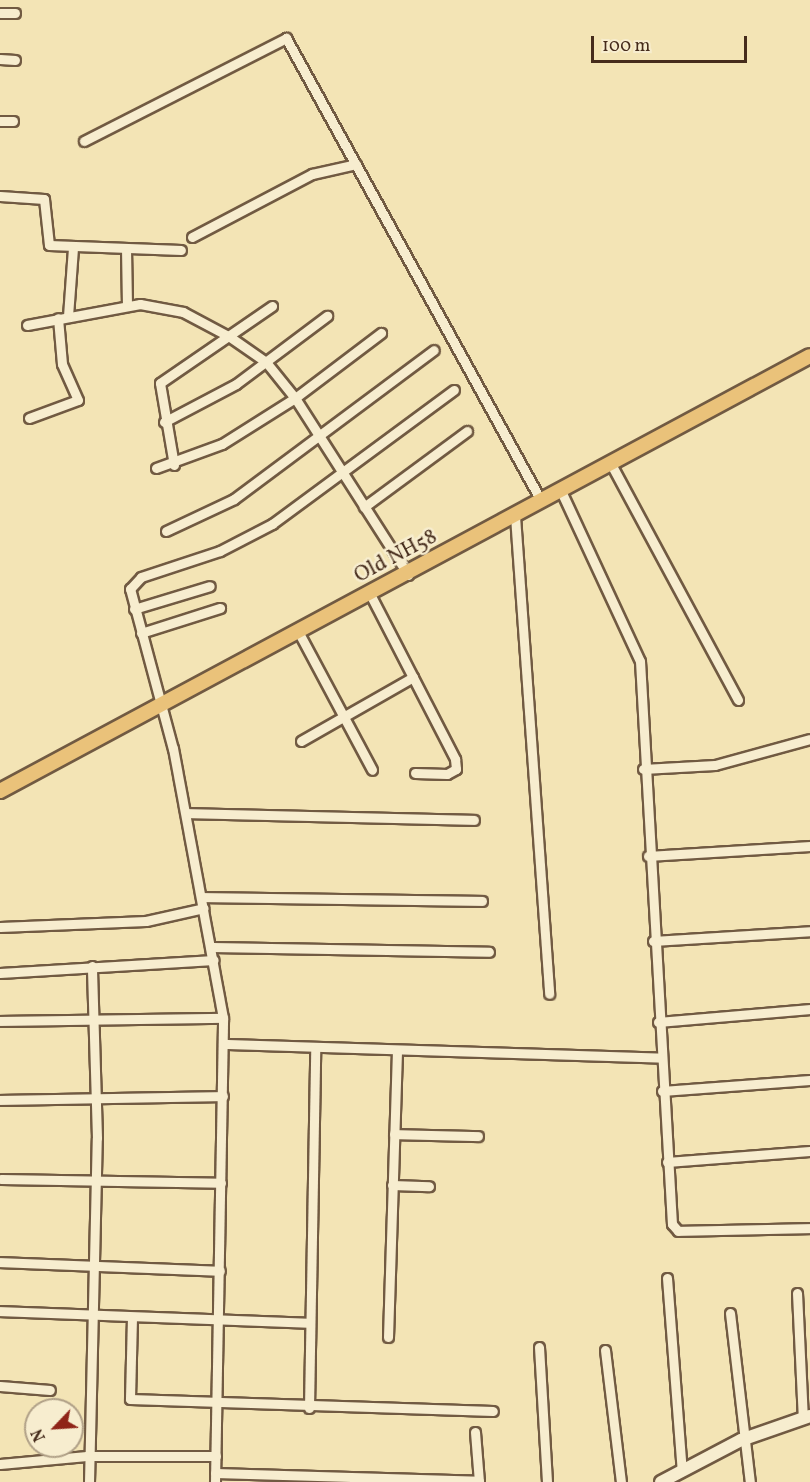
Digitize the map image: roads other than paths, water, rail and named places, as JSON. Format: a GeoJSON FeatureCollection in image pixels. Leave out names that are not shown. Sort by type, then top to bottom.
{"type":"FeatureCollection","features":[{"type":"Feature","properties":{"kind":"main road","name":"Old NH58"},"geometry":{"type":"LineString","coordinates":[[0,782],[299,633],[538,495],[810,347]]}},
{"type":"Feature","properties":{"kind":"main road","name":"Old NH58"},"geometry":{"type":"LineString","coordinates":[[0,791],[162,701],[515,516],[810,356]]}},
{"type":"Feature","properties":{"kind":"street"},"geometry":{"type":"LineString","coordinates":[[0,13],[15,13]]}},
{"type":"Feature","properties":{"kind":"street"},"geometry":{"type":"LineString","coordinates":[[84,141],[281,37],[291,43],[538,495]]}},
{"type":"Feature","properties":{"kind":"street"},"geometry":{"type":"LineString","coordinates":[[0,59],[15,60]]}},
{"type":"Feature","properties":{"kind":"street"},"geometry":{"type":"LineString","coordinates":[[0,121],[13,121]]}},
{"type":"Feature","properties":{"kind":"street"},"geometry":{"type":"LineString","coordinates":[[192,237],[312,174],[356,164]]}},
{"type":"Feature","properties":{"kind":"street"},"geometry":{"type":"LineString","coordinates":[[0,196],[44,199],[47,242],[73,248],[181,250]]}},
{"type":"Feature","properties":{"kind":"street"},"geometry":{"type":"LineString","coordinates":[[68,316],[73,248]]}},
{"type":"Feature","properties":{"kind":"street"},"geometry":{"type":"LineString","coordinates":[[126,248],[127,304]]}},
{"type":"Feature","properties":{"kind":"street"},"geometry":{"type":"LineString","coordinates":[[27,325],[127,304],[183,312],[230,338],[266,362],[295,398],[406,572]]}},
{"type":"Feature","properties":{"kind":"street"},"geometry":{"type":"LineString","coordinates":[[174,465],[164,422],[160,383],[230,338],[272,306]]}},
{"type":"Feature","properties":{"kind":"street"},"geometry":{"type":"LineString","coordinates":[[164,422],[266,362],[327,316]]}},
{"type":"Feature","properties":{"kind":"street"},"geometry":{"type":"LineString","coordinates":[[29,418],[78,400],[62,364],[58,318]]}},
{"type":"Feature","properties":{"kind":"street"},"geometry":{"type":"LineString","coordinates":[[156,468],[174,465],[222,444],[295,398],[381,333]]}},
{"type":"Feature","properties":{"kind":"street"},"geometry":{"type":"LineString","coordinates":[[166,531],[234,499],[434,350]]}},
{"type":"Feature","properties":{"kind":"street"},"geometry":{"type":"LineString","coordinates":[[454,390],[342,473],[243,541],[136,580],[130,589],[162,701],[187,813],[223,1018],[215,1478],[479,1481],[475,1432]]}},
{"type":"Feature","properties":{"kind":"street"},"geometry":{"type":"LineString","coordinates":[[364,507],[467,431]]}},
{"type":"Feature","properties":{"kind":"street"},"geometry":{"type":"LineString","coordinates":[[611,464],[738,700]]}},
{"type":"Feature","properties":{"kind":"street"},"geometry":{"type":"LineString","coordinates":[[561,490],[636,646],[670,1217],[678,1231],[810,1228]]}},
{"type":"Feature","properties":{"kind":"street"},"geometry":{"type":"LineString","coordinates":[[515,516],[549,994]]}},
{"type":"Feature","properties":{"kind":"street"},"geometry":{"type":"LineString","coordinates":[[134,609],[210,586]]}},
{"type":"Feature","properties":{"kind":"street"},"geometry":{"type":"LineString","coordinates":[[370,594],[456,764],[447,774],[415,773]]}},
{"type":"Feature","properties":{"kind":"street"},"geometry":{"type":"LineString","coordinates":[[141,633],[220,608]]}},
{"type":"Feature","properties":{"kind":"street"},"geometry":{"type":"LineString","coordinates":[[299,633],[372,770]]}},
{"type":"Feature","properties":{"kind":"street"},"geometry":{"type":"LineString","coordinates":[[301,741],[413,677]]}},
{"type":"Feature","properties":{"kind":"street"},"geometry":{"type":"LineString","coordinates":[[643,769],[715,765],[810,739]]}},
{"type":"Feature","properties":{"kind":"street"},"geometry":{"type":"LineString","coordinates":[[187,813],[474,820]]}},
{"type":"Feature","properties":{"kind":"street"},"geometry":{"type":"LineString","coordinates":[[648,856],[810,846]]}},
{"type":"Feature","properties":{"kind":"street"},"geometry":{"type":"LineString","coordinates":[[202,897],[482,901]]}},
{"type":"Feature","properties":{"kind":"street"},"geometry":{"type":"LineString","coordinates":[[0,927],[146,921],[204,908]]}},
{"type":"Feature","properties":{"kind":"street"},"geometry":{"type":"LineString","coordinates":[[653,941],[810,931]]}},
{"type":"Feature","properties":{"kind":"street"},"geometry":{"type":"LineString","coordinates":[[212,947],[489,952]]}},
{"type":"Feature","properties":{"kind":"street"},"geometry":{"type":"LineString","coordinates":[[0,972],[214,960]]}},
{"type":"Feature","properties":{"kind":"street"},"geometry":{"type":"LineString","coordinates":[[89,1482],[87,1456],[94,1266],[96,1098],[93,966]]}},
{"type":"Feature","properties":{"kind":"street"},"geometry":{"type":"LineString","coordinates":[[658,1022],[810,1009]]}},
{"type":"Feature","properties":{"kind":"street"},"geometry":{"type":"LineString","coordinates":[[0,1022],[223,1018]]}},
{"type":"Feature","properties":{"kind":"street"},"geometry":{"type":"LineString","coordinates":[[224,1044],[660,1058]]}},
{"type":"Feature","properties":{"kind":"street"},"geometry":{"type":"LineString","coordinates":[[309,1408],[315,1047]]}},
{"type":"Feature","properties":{"kind":"street"},"geometry":{"type":"LineString","coordinates":[[388,1337],[397,1050]]}},
{"type":"Feature","properties":{"kind":"street"},"geometry":{"type":"LineString","coordinates":[[662,1091],[810,1080]]}},
{"type":"Feature","properties":{"kind":"street"},"geometry":{"type":"LineString","coordinates":[[0,1100],[223,1096]]}},
{"type":"Feature","properties":{"kind":"street"},"geometry":{"type":"LineString","coordinates":[[394,1134],[478,1136]]}},
{"type":"Feature","properties":{"kind":"street"},"geometry":{"type":"LineString","coordinates":[[667,1162],[810,1151]]}},
{"type":"Feature","properties":{"kind":"street"},"geometry":{"type":"LineString","coordinates":[[1,1179],[221,1183]]}},
{"type":"Feature","properties":{"kind":"street"},"geometry":{"type":"LineString","coordinates":[[392,1185],[429,1186]]}},
{"type":"Feature","properties":{"kind":"street"},"geometry":{"type":"LineString","coordinates":[[0,1262],[220,1271]]}},
{"type":"Feature","properties":{"kind":"street"},"geometry":{"type":"LineString","coordinates":[[667,1278],[682,1471]]}},
{"type":"Feature","properties":{"kind":"street"},"geometry":{"type":"LineString","coordinates":[[662,1482],[741,1440],[806,1417],[797,1293]]}},
{"type":"Feature","properties":{"kind":"street"},"geometry":{"type":"LineString","coordinates":[[0,1311],[219,1322],[310,1323]]}},
{"type":"Feature","properties":{"kind":"street"},"geometry":{"type":"LineString","coordinates":[[730,1313],[741,1440],[750,1482]]}},
{"type":"Feature","properties":{"kind":"street"},"geometry":{"type":"LineString","coordinates":[[132,1317],[130,1399],[309,1408],[493,1411]]}},
{"type":"Feature","properties":{"kind":"street"},"geometry":{"type":"LineString","coordinates":[[539,1347],[547,1482]]}},
{"type":"Feature","properties":{"kind":"street"},"geometry":{"type":"LineString","coordinates":[[605,1350],[621,1482]]}},
{"type":"Feature","properties":{"kind":"street"},"geometry":{"type":"LineString","coordinates":[[0,1386],[50,1390]]}},
{"type":"Feature","properties":{"kind":"street"},"geometry":{"type":"LineString","coordinates":[[0,1464],[87,1456],[216,1456]]}}]}
